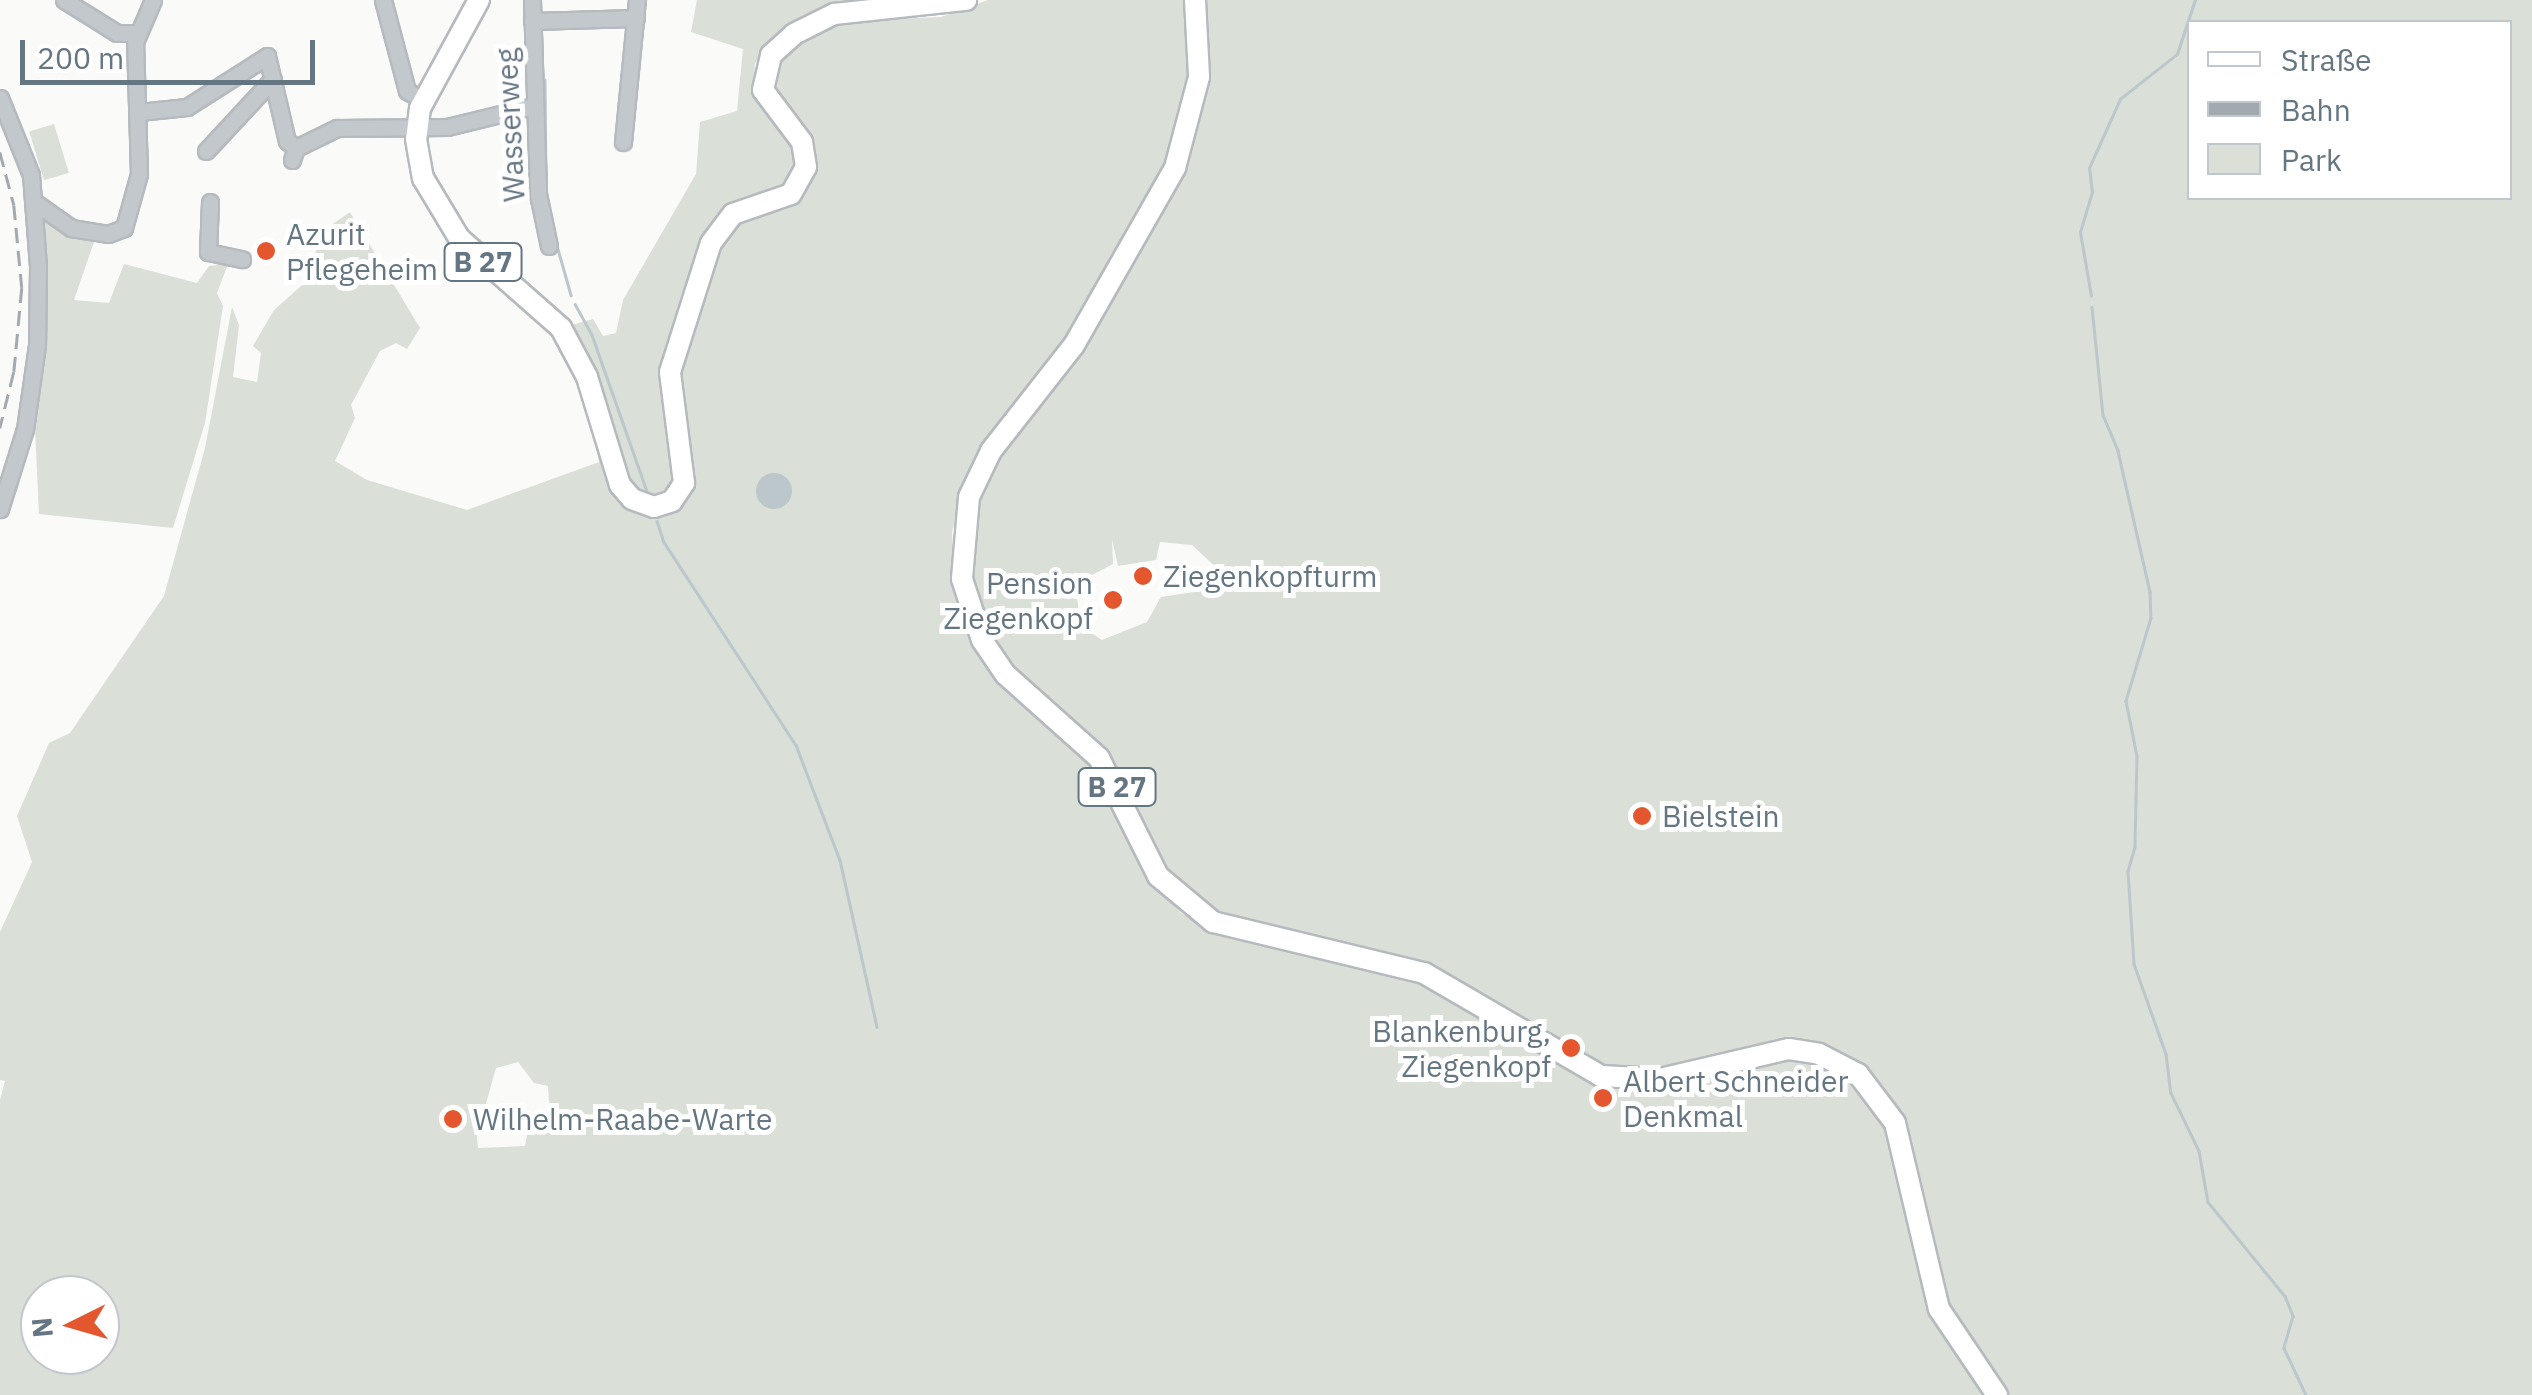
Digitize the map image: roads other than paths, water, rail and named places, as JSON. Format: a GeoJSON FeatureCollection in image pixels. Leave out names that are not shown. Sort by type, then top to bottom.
{"type":"FeatureCollection","features":[{"type":"Feature","properties":{"kind":"main road","name":"B 27"},"geometry":{"type":"LineString","coordinates":[[478,0],[424,100],[416,124],[424,178],[443,217],[474,253],[550,316],[587,377],[620,486],[642,504],[667,504],[684,477],[672,409],[671,358],[705,258],[728,219],[790,194],[806,167],[802,142],[763,90],[771,55],[794,34],[834,14],[966,0]]}},
{"type":"Feature","properties":{"kind":"main road","name":"B 27"},"geometry":{"type":"LineString","coordinates":[[1196,0],[1198,77],[1175,168],[1074,345],[992,451],[969,497],[962,578],[982,640],[1006,674],[1099,758],[1158,876],[1213,922],[1424,973],[1601,1076],[1660,1079],[1789,1049],[1819,1054],[1858,1074],[1895,1123],[1939,1310],[1997,1395]]}},
{"type":"Feature","properties":{"kind":"street"},"geometry":{"type":"LineString","coordinates":[[64,0],[117,33],[137,32]]}},
{"type":"Feature","properties":{"kind":"street"},"geometry":{"type":"LineString","coordinates":[[36,204],[71,228],[108,234],[124,228],[139,174],[137,32],[153,0]]}},
{"type":"Feature","properties":{"kind":"street"},"geometry":{"type":"LineString","coordinates":[[383,0],[407,91],[424,100]]}},
{"type":"Feature","properties":{"kind":"street","name":"Wasserweg"},"geometry":{"type":"LineString","coordinates":[[532,0],[538,194],[549,246]]}},
{"type":"Feature","properties":{"kind":"street"},"geometry":{"type":"LineString","coordinates":[[623,142],[637,0]]}},
{"type":"Feature","properties":{"kind":"street"},"geometry":{"type":"LineString","coordinates":[[532,21],[636,18]]}},
{"type":"Feature","properties":{"kind":"street"},"geometry":{"type":"LineString","coordinates":[[139,112],[187,107],[267,56],[287,141],[294,154],[337,128],[416,124],[447,128],[534,106]]}},
{"type":"Feature","properties":{"kind":"street"},"geometry":{"type":"LineString","coordinates":[[206,151],[273,79]]}},
{"type":"Feature","properties":{"kind":"street"},"geometry":{"type":"LineString","coordinates":[[0,98],[36,204],[37,346],[25,429],[0,509]]}},
{"type":"Feature","properties":{"kind":"street"},"geometry":{"type":"LineString","coordinates":[[210,202],[208,252],[242,259]]}},
{"type":"Feature","properties":{"kind":"waterway"},"geometry":{"type":"LineString","coordinates":[[2188,20],[2195,0]]}},
{"type":"Feature","properties":{"kind":"waterway"},"geometry":{"type":"LineString","coordinates":[[2091,296],[2080,232],[2092,192],[2089,168],[2120,99],[2177,54],[2187,24]]}},
{"type":"Feature","properties":{"kind":"waterway"},"geometry":{"type":"LineString","coordinates":[[545,80],[546,194]]}},
{"type":"Feature","properties":{"kind":"waterway"},"geometry":{"type":"LineString","coordinates":[[552,226],[556,239]]}},
{"type":"Feature","properties":{"kind":"waterway"},"geometry":{"type":"LineString","coordinates":[[558,249],[571,295]]}},
{"type":"Feature","properties":{"kind":"waterway"},"geometry":{"type":"LineString","coordinates":[[575,304],[592,335],[647,491]]}},
{"type":"Feature","properties":{"kind":"waterway"},"geometry":{"type":"LineString","coordinates":[[2092,307],[2103,415],[2118,451],[2150,592],[2151,618],[2126,701],[2137,756],[2135,847],[2128,871],[2134,964],[2166,1054],[2171,1093],[2199,1151],[2208,1202],[2285,1296],[2293,1316],[2284,1348],[2306,1395]]}},
{"type":"Feature","properties":{"kind":"waterway"},"geometry":{"type":"LineString","coordinates":[[657,521],[664,542],[796,745],[840,860],[877,1027]]}},
{"type":"Feature","properties":{"kind":"railway"},"geometry":{"type":"LineString","coordinates":[[0,152],[14,205],[22,288],[14,372],[0,428]]}},
{"type":"Feature","properties":{"kind":"place","name":"Azurit Pflegeheim"},"geometry":{"type":"Point","coordinates":[266,251]}},
{"type":"Feature","properties":{"kind":"place","name":"Ziegenkopfturm"},"geometry":{"type":"Point","coordinates":[1143,576]}},
{"type":"Feature","properties":{"kind":"place","name":"Pension Ziegenkopf"},"geometry":{"type":"Point","coordinates":[1113,600]}},
{"type":"Feature","properties":{"kind":"place","name":"Bielstein"},"geometry":{"type":"Point","coordinates":[1642,816]}},
{"type":"Feature","properties":{"kind":"place","name":"Blankenburg, Ziegenkopf"},"geometry":{"type":"Point","coordinates":[1571,1048]}},
{"type":"Feature","properties":{"kind":"place","name":"Albert Schneider Denkmal"},"geometry":{"type":"Point","coordinates":[1603,1098]}},
{"type":"Feature","properties":{"kind":"place","name":"Wilhelm-Raabe-Warte"},"geometry":{"type":"Point","coordinates":[453,1119]}}]}
